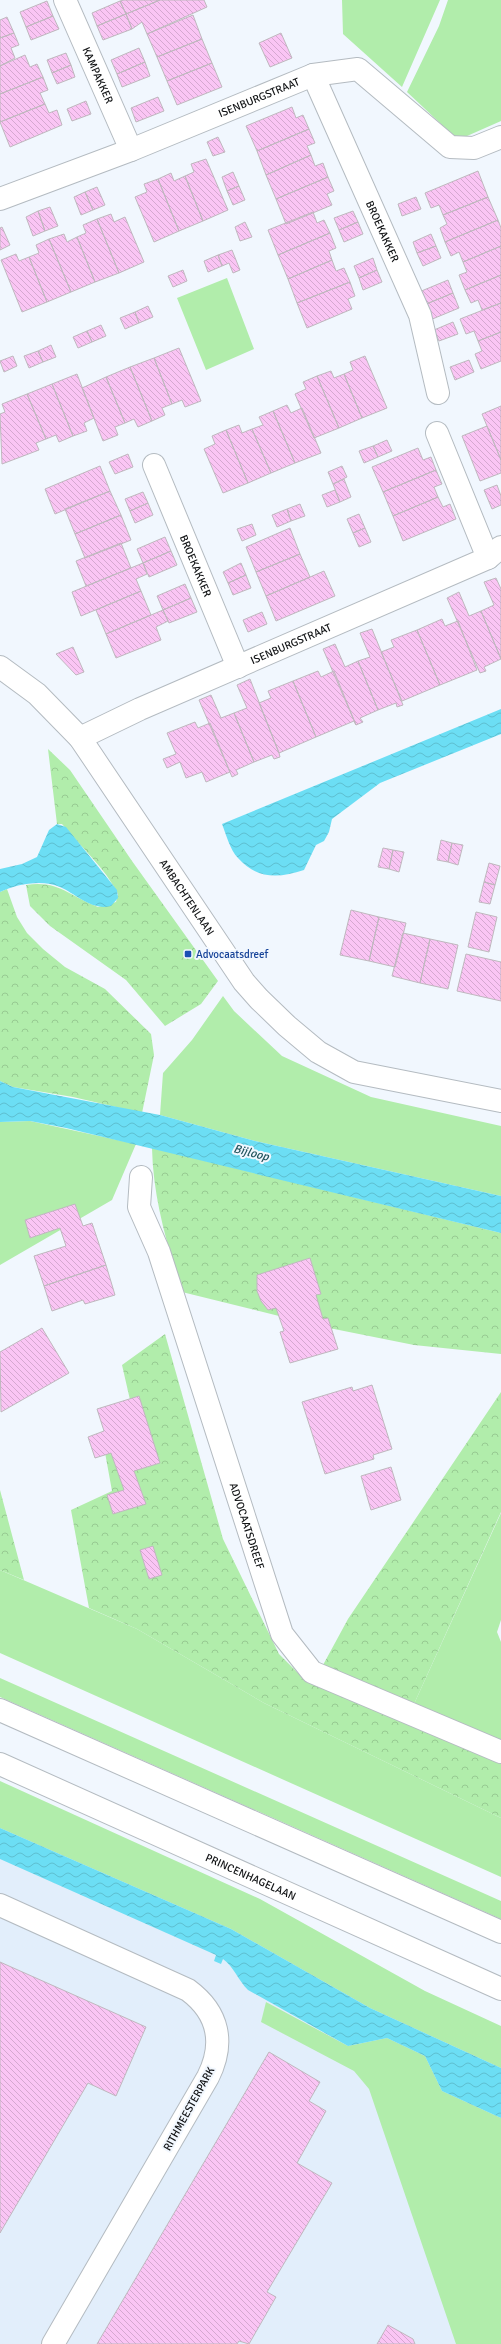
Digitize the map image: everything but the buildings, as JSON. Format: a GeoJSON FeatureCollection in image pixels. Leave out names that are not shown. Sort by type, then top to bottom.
{"type":"FeatureCollection","features":[{"type":"Feature","properties":{"kind":"street","name":"KAMPAKKER"},"geometry":{"type":"LineString","coordinates":[[65,0],[131,150]]}},
{"type":"Feature","properties":{"kind":"street","name":"ISENBURGSTRAAT"},"geometry":{"type":"LineString","coordinates":[[0,199],[131,150],[313,75],[358,69],[450,147],[474,148],[501,137]]}},
{"type":"Feature","properties":{"kind":"street","name":"BROEKAKKER"},"geometry":{"type":"LineString","coordinates":[[313,75],[420,315],[438,393]]}},
{"type":"Feature","properties":{"kind":"street"},"geometry":{"type":"LineString","coordinates":[[437,433],[494,553]]}},
{"type":"Feature","properties":{"kind":"street","name":"BROEKAKKER"},"geometry":{"type":"LineString","coordinates":[[154,465],[238,667]]}},
{"type":"Feature","properties":{"kind":"street","name":"ISENBURGSTRAAT"},"geometry":{"type":"LineString","coordinates":[[80,738],[494,553]]}},
{"type":"Feature","properties":{"kind":"street","name":"AMBACHTENLAAN"},"geometry":{"type":"LineString","coordinates":[[0,667],[37,694],[80,738],[97,761],[244,982],[258,1000],[287,1026],[318,1052],[354,1072],[501,1101]]}},
{"type":"Feature","properties":{"kind":"street","name":"ADVOCAATSDREEF"},"geometry":{"type":"LineString","coordinates":[[140,1177],[139,1207],[159,1252],[282,1634],[312,1672],[501,1752]]}},
{"type":"Feature","properties":{"kind":"street"},"geometry":{"type":"LineString","coordinates":[[0,1710],[501,1932]]}},
{"type":"Feature","properties":{"kind":"street","name":"PRINCENHAGELAAN"},"geometry":{"type":"LineString","coordinates":[[0,1764],[501,1989]]}},
{"type":"Feature","properties":{"kind":"street","name":"RITHMEESTERPARK"},"geometry":{"type":"LineString","coordinates":[[0,1905],[188,1990],[199,1998],[207,2009],[214,2022],[217,2035],[218,2049],[215,2064],[53,2344]]}},
{"type":"Feature","properties":{"kind":"shaded area"},"geometry":{"type":"Polygon","coordinates":[[[0,1807],[501,2047],[501,2344],[0,2344],[0,1807]]]}},
{"type":"Feature","properties":{"kind":"green space"},"geometry":{"type":"Polygon","coordinates":[[[342,0],[440,0],[402,87],[343,34],[342,0]]]}},
{"type":"Feature","properties":{"kind":"green space"},"geometry":{"type":"Polygon","coordinates":[[[448,0],[501,0],[501,121],[458,140],[407,92],[439,26],[448,0]]]}},
{"type":"Feature","properties":{"kind":"green space"},"geometry":{"type":"Polygon","coordinates":[[[227,278],[254,349],[206,370],[177,298],[227,278]]]}},
{"type":"Feature","properties":{"kind":"green space"},"geometry":{"type":"Polygon","coordinates":[[[48,749],[70,770],[132,861],[218,981],[201,1004],[165,1026],[126,980],[50,926],[30,906],[26,885],[37,884],[56,887],[98,907],[116,902],[118,894],[113,884],[92,858],[62,824],[57,824],[48,749]]]}},
{"type":"Feature","properties":{"kind":"green space"},"geometry":{"type":"Polygon","coordinates":[[[7,889],[17,917],[27,933],[43,949],[65,967],[105,989],[151,1034],[154,1055],[142,1113],[73,1097],[13,1087],[0,1081],[0,892],[7,889]]]}},
{"type":"Feature","properties":{"kind":"green space"},"geometry":{"type":"Polygon","coordinates":[[[223,996],[234,1011],[282,1056],[371,1097],[501,1126],[501,1196],[255,1141],[160,1115],[163,1073],[192,1040],[223,996]]]}},
{"type":"Feature","properties":{"kind":"green space"},"geometry":{"type":"Polygon","coordinates":[[[30,1121],[136,1144],[112,1200],[0,1265],[0,1122],[30,1121]]]}},
{"type":"Feature","properties":{"kind":"green space"},"geometry":{"type":"Polygon","coordinates":[[[152,1148],[501,1233],[501,1354],[414,1345],[319,1326],[182,1292],[166,1239],[158,1203],[152,1148]]]}},
{"type":"Feature","properties":{"kind":"green space"},"geometry":{"type":"Polygon","coordinates":[[[165,1334],[223,1539],[279,1654],[304,1679],[501,1764],[501,1818],[264,1703],[137,1629],[89,1608],[71,1510],[112,1491],[102,1436],[136,1426],[122,1365],[165,1334]]]}},
{"type":"Feature","properties":{"kind":"green space"},"geometry":{"type":"Polygon","coordinates":[[[501,1392],[501,1512],[414,1704],[323,1665],[348,1619],[501,1392]]]}},
{"type":"Feature","properties":{"kind":"green space"},"geometry":{"type":"Polygon","coordinates":[[[0,1490],[24,1580],[0,1570],[0,1490]]]}},
{"type":"Feature","properties":{"kind":"green space"},"geometry":{"type":"Polygon","coordinates":[[[501,1513],[501,1620],[497,1632],[501,1642],[501,1741],[414,1704],[501,1513]]]}},
{"type":"Feature","properties":{"kind":"green space"},"geometry":{"type":"Polygon","coordinates":[[[0,1570],[137,1629],[264,1703],[501,1818],[501,1877],[0,1653],[0,1570]]]}},
{"type":"Feature","properties":{"kind":"green space"},"geometry":{"type":"Polygon","coordinates":[[[0,1678],[501,1901],[501,1919],[0,1697],[0,1678]]]}},
{"type":"Feature","properties":{"kind":"green space"},"geometry":{"type":"Polygon","coordinates":[[[0,1781],[260,1899],[425,1991],[501,2026],[501,2068],[370,2008],[231,1929],[0,1828],[0,1781]]]}},
{"type":"Feature","properties":{"kind":"green space"},"geometry":{"type":"Polygon","coordinates":[[[266,2002],[348,2046],[387,2038],[425,2056],[442,2091],[501,2118],[501,2344],[456,2344],[369,2089],[354,2071],[261,2022],[266,2002]]]}},
{"type":"Feature","properties":{"kind":"water"},"geometry":{"type":"Polygon","coordinates":[[[501,709],[501,734],[380,783],[332,819],[329,832],[324,841],[316,845],[304,870],[277,876],[261,874],[253,870],[238,858],[228,842],[222,824],[501,709]]]}},
{"type":"Feature","properties":{"kind":"water"},"geometry":{"type":"Polygon","coordinates":[[[57,824],[66,827],[117,890],[118,898],[111,906],[104,907],[91,904],[60,887],[46,883],[22,885],[0,892],[0,869],[22,864],[37,857],[49,830],[57,824]]]}},
{"type":"Feature","properties":{"kind":"water","name":"Bijloop"},"geometry":{"type":"Polygon","coordinates":[[[0,1081],[13,1087],[160,1115],[255,1141],[501,1196],[501,1233],[66,1128],[30,1121],[0,1122],[0,1081]]]}},
{"type":"Feature","properties":{"kind":"water"},"geometry":{"type":"Polygon","coordinates":[[[0,1828],[231,1929],[370,2008],[501,2068],[501,2118],[442,2091],[425,2056],[387,2038],[348,2046],[248,1990],[227,1962],[223,1959],[221,1964],[214,1961],[216,1955],[0,1859],[0,1828]]]}},
{"type":"Feature","properties":{"kind":"place","name":"Advocaatsdreef"},"geometry":{"type":"Point","coordinates":[188,954]}}]}
